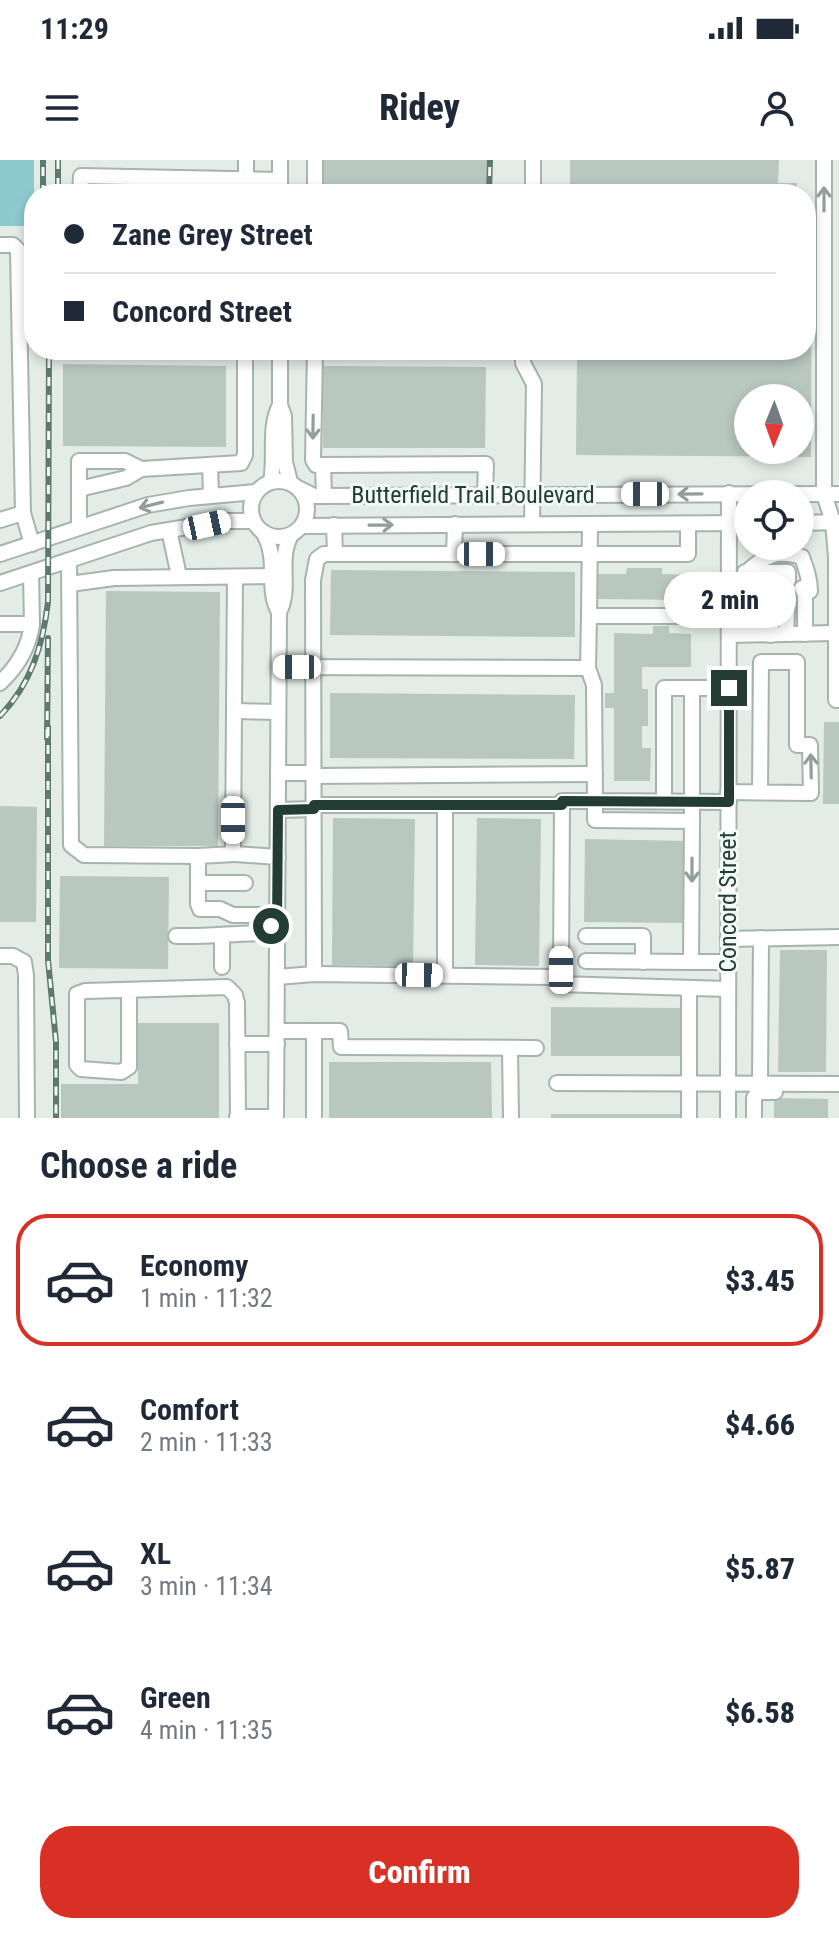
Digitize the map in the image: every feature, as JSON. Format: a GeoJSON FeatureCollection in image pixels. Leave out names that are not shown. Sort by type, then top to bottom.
{"type":"FeatureCollection","features":[{"type":"Feature","properties":{"kind":"street"},"geometry":{"type":"LineString","coordinates":[[246,160],[246,184]]}},
{"type":"Feature","properties":{"kind":"street"},"geometry":{"type":"LineString","coordinates":[[280,160],[280,184]]}},
{"type":"Feature","properties":{"kind":"street"},"geometry":{"type":"LineString","coordinates":[[315,160],[315,184]]}},
{"type":"Feature","properties":{"kind":"street"},"geometry":{"type":"LineString","coordinates":[[533,160],[533,184]]}},
{"type":"Feature","properties":{"kind":"street"},"geometry":{"type":"LineString","coordinates":[[824,160],[832,239],[832,494],[836,522],[836,700],[839,700]]}},
{"type":"Feature","properties":{"kind":"street"},"geometry":{"type":"LineString","coordinates":[[81,184],[81,176],[201,184]]}},
{"type":"Feature","properties":{"kind":"street"},"geometry":{"type":"LineString","coordinates":[[0,245],[13,245],[18,250],[23,513],[32,544]]}},
{"type":"Feature","properties":{"kind":"street"},"geometry":{"type":"LineString","coordinates":[[79,489],[126,478],[141,469],[241,463],[245,455],[245,360]]}},
{"type":"Feature","properties":{"kind":"street"},"geometry":{"type":"LineString","coordinates":[[129,990],[129,1067],[121,1072],[81,1069],[77,1065],[77,994],[85,991],[227,987],[235,995],[237,1003],[238,1117],[276,1118],[277,977],[274,926],[278,857],[279,612],[285,589],[285,545],[308,513],[307,500],[295,486],[285,462],[280,360]]}},
{"type":"Feature","properties":{"kind":"street"},"geometry":{"type":"LineString","coordinates":[[315,360],[313,460],[316,465],[486,464],[485,495]]}},
{"type":"Feature","properties":{"kind":"street"},"geometry":{"type":"LineString","coordinates":[[523,360],[534,384],[532,524]]}},
{"type":"Feature","properties":{"kind":"street"},"geometry":{"type":"LineString","coordinates":[[0,554],[148,505],[256,492],[271,481],[275,415],[280,405]]}},
{"type":"Feature","properties":{"kind":"street"},"geometry":{"type":"LineString","coordinates":[[79,527],[79,461],[125,461],[141,469]]}},
{"type":"Feature","properties":{"kind":"street"},"geometry":{"type":"LineString","coordinates":[[210,465],[211,495]]}},
{"type":"Feature","properties":{"kind":"street"},"geometry":{"type":"LineString","coordinates":[[323,465],[324,496]]}},
{"type":"Feature","properties":{"kind":"street"},"geometry":{"type":"LineString","coordinates":[[271,481],[295,486]]}},
{"type":"Feature","properties":{"kind":"street","name":"Butterfield Trail Boulevard"},"geometry":{"type":"LineString","coordinates":[[295,486],[314,496],[832,494]]}},
{"type":"Feature","properties":{"kind":"street"},"geometry":{"type":"LineString","coordinates":[[256,492],[251,506],[273,555],[274,603],[279,612]]}},
{"type":"Feature","properties":{"kind":"street","name":"Concord Street"},"geometry":{"type":"LineString","coordinates":[[728,1118],[729,493]]}},
{"type":"Feature","properties":{"kind":"street"},"geometry":{"type":"LineString","coordinates":[[0,520],[23,513]]}},
{"type":"Feature","properties":{"kind":"street"},"geometry":{"type":"LineString","coordinates":[[0,583],[113,544],[169,530],[223,521],[258,527],[277,537],[297,530]]}},
{"type":"Feature","properties":{"kind":"street"},"geometry":{"type":"LineString","coordinates":[[814,523],[836,522]]}},
{"type":"Feature","properties":{"kind":"street"},"geometry":{"type":"LineString","coordinates":[[454,554],[455,524]]}},
{"type":"Feature","properties":{"kind":"street"},"geometry":{"type":"LineString","coordinates":[[590,524],[588,668],[594,685],[595,820],[692,821]]}},
{"type":"Feature","properties":{"kind":"street"},"geometry":{"type":"LineString","coordinates":[[314,974],[317,559],[324,554],[688,554],[688,524]]}},
{"type":"Feature","properties":{"kind":"street","name":"Butterfield Trail Boulevard"},"geometry":{"type":"LineString","coordinates":[[297,530],[334,525],[734,524]]}},
{"type":"Feature","properties":{"kind":"street"},"geometry":{"type":"LineString","coordinates":[[334,525],[335,554]]}},
{"type":"Feature","properties":{"kind":"street"},"geometry":{"type":"LineString","coordinates":[[169,530],[179,576]]}},
{"type":"Feature","properties":{"kind":"street"},"geometry":{"type":"LineString","coordinates":[[747,572],[764,556],[780,553],[802,557],[805,572],[810,578],[810,591],[805,594],[805,634]]}},
{"type":"Feature","properties":{"kind":"street"},"geometry":{"type":"LineString","coordinates":[[69,561],[71,845],[84,855],[235,854],[278,857]]}},
{"type":"Feature","properties":{"kind":"street"},"geometry":{"type":"LineString","coordinates":[[729,573],[747,572],[771,580],[788,572],[779,634]]}},
{"type":"Feature","properties":{"kind":"street"},"geometry":{"type":"LineString","coordinates":[[0,683],[13,671],[25,651],[32,624],[31,574]]}},
{"type":"Feature","properties":{"kind":"street"},"geometry":{"type":"LineString","coordinates":[[70,584],[114,578],[273,576]]}},
{"type":"Feature","properties":{"kind":"street"},"geometry":{"type":"LineString","coordinates":[[235,577],[235,854]]}},
{"type":"Feature","properties":{"kind":"street"},"geometry":{"type":"LineString","coordinates":[[771,580],[779,634]]}},
{"type":"Feature","properties":{"kind":"street"},"geometry":{"type":"LineString","coordinates":[[589,616],[729,616]]}},
{"type":"Feature","properties":{"kind":"street"},"geometry":{"type":"LineString","coordinates":[[0,624],[32,624]]}},
{"type":"Feature","properties":{"kind":"street"},"geometry":{"type":"LineString","coordinates":[[729,635],[835,633]]}},
{"type":"Feature","properties":{"kind":"street"},"geometry":{"type":"LineString","coordinates":[[728,989],[558,984],[557,977],[561,970],[562,801],[692,802],[760,792],[811,793],[810,745],[797,745],[797,662],[761,662],[760,792]]}},
{"type":"Feature","properties":{"kind":"street"},"geometry":{"type":"LineString","coordinates":[[279,667],[588,668]]}},
{"type":"Feature","properties":{"kind":"street"},"geometry":{"type":"LineString","coordinates":[[664,801],[664,688],[729,688]]}},
{"type":"Feature","properties":{"kind":"street"},"geometry":{"type":"LineString","coordinates":[[691,962],[692,688]]}},
{"type":"Feature","properties":{"kind":"street"},"geometry":{"type":"LineString","coordinates":[[234,711],[278,712]]}},
{"type":"Feature","properties":{"kind":"street"},"geometry":{"type":"LineString","coordinates":[[278,773],[595,774]]}},
{"type":"Feature","properties":{"kind":"street"},"geometry":{"type":"LineString","coordinates":[[445,805],[445,975]]}},
{"type":"Feature","properties":{"kind":"street"},"geometry":{"type":"LineString","coordinates":[[278,810],[562,805]]}},
{"type":"Feature","properties":{"kind":"street"},"geometry":{"type":"LineString","coordinates":[[198,856],[200,909],[220,909],[233,915],[268,915],[274,926]]}},
{"type":"Feature","properties":{"kind":"street"},"geometry":{"type":"LineString","coordinates":[[198,883],[245,883]]}},
{"type":"Feature","properties":{"kind":"street"},"geometry":{"type":"LineString","coordinates":[[222,967],[233,915]]}},
{"type":"Feature","properties":{"kind":"street"},"geometry":{"type":"LineString","coordinates":[[176,936],[266,933],[274,926]]}},
{"type":"Feature","properties":{"kind":"street"},"geometry":{"type":"LineString","coordinates":[[586,936],[643,936],[643,962]]}},
{"type":"Feature","properties":{"kind":"street"},"geometry":{"type":"LineString","coordinates":[[728,939],[839,937]]}},
{"type":"Feature","properties":{"kind":"street"},"geometry":{"type":"LineString","coordinates":[[760,1084],[761,938]]}},
{"type":"Feature","properties":{"kind":"street"},"geometry":{"type":"LineString","coordinates":[[0,956],[13,956],[24,962],[27,1118]]}},
{"type":"Feature","properties":{"kind":"street"},"geometry":{"type":"LineString","coordinates":[[586,961],[728,962]]}},
{"type":"Feature","properties":{"kind":"street"},"geometry":{"type":"LineString","coordinates":[[277,977],[314,974],[557,977]]}},
{"type":"Feature","properties":{"kind":"street"},"geometry":{"type":"LineString","coordinates":[[689,988],[689,1118]]}},
{"type":"Feature","properties":{"kind":"street"},"geometry":{"type":"LineString","coordinates":[[314,1031],[314,1118]]}},
{"type":"Feature","properties":{"kind":"street"},"geometry":{"type":"LineString","coordinates":[[237,1044],[314,1031],[340,1031],[341,1047],[536,1048]]}},
{"type":"Feature","properties":{"kind":"street"},"geometry":{"type":"LineString","coordinates":[[510,1048],[511,1118]]}},
{"type":"Feature","properties":{"kind":"street"},"geometry":{"type":"LineString","coordinates":[[557,1083],[689,1083],[754,1098]]}},
{"type":"Feature","properties":{"kind":"street"},"geometry":{"type":"LineString","coordinates":[[728,1091],[760,1084],[839,1084]]}},
{"type":"Feature","properties":{"kind":"street"},"geometry":{"type":"LineString","coordinates":[[754,1118],[754,1098],[758,1092],[839,1092]]}},
{"type":"Feature","properties":{"kind":"water"},"geometry":{"type":"Polygon","coordinates":[[[0,160],[34,160],[34,184],[24,184],[24,226],[0,226],[0,160]]]}},
{"type":"Feature","properties":{"kind":"building"},"geometry":{"type":"Polygon","coordinates":[[[324,160],[488,160],[487,184],[323,184],[324,160]]]}},
{"type":"Feature","properties":{"kind":"building"},"geometry":{"type":"Polygon","coordinates":[[[570,160],[779,160],[778,183],[797,183],[797,184],[570,184],[570,160]]]}},
{"type":"Feature","properties":{"kind":"building"},"geometry":{"type":"Polygon","coordinates":[[[577,360],[811,360],[811,384],[734,384],[734,456],[576,455],[577,360]]]}},
{"type":"Feature","properties":{"kind":"building"},"geometry":{"type":"Polygon","coordinates":[[[63,364],[226,366],[226,447],[63,446],[63,364]]]}},
{"type":"Feature","properties":{"kind":"building"},"geometry":{"type":"Polygon","coordinates":[[[323,366],[486,367],[485,448],[323,448],[323,366]]]}},
{"type":"Feature","properties":{"kind":"building"},"geometry":{"type":"Polygon","coordinates":[[[627,568],[662,568],[662,574],[691,575],[691,600],[597,599],[597,574],[626,574],[627,568]]]}},
{"type":"Feature","properties":{"kind":"building"},"geometry":{"type":"Polygon","coordinates":[[[331,570],[575,572],[575,637],[330,635],[331,570]]]}},
{"type":"Feature","properties":{"kind":"building"},"geometry":{"type":"Polygon","coordinates":[[[106,591],[220,592],[218,846],[104,846],[106,591]]]}},
{"type":"Feature","properties":{"kind":"building"},"geometry":{"type":"Polygon","coordinates":[[[653,626],[669,626],[669,633],[691,634],[691,667],[642,667],[642,689],[648,689],[648,726],[642,726],[642,748],[651,748],[650,781],[614,781],[614,708],[605,708],[605,693],[614,693],[614,633],[653,634],[653,626]]]}},
{"type":"Feature","properties":{"kind":"building"},"geometry":{"type":"Polygon","coordinates":[[[330,693],[575,695],[574,759],[330,758],[330,693]]]}},
{"type":"Feature","properties":{"kind":"building"},"geometry":{"type":"Polygon","coordinates":[[[824,722],[839,722],[839,804],[823,804],[824,722]]]}},
{"type":"Feature","properties":{"kind":"building"},"geometry":{"type":"Polygon","coordinates":[[[0,806],[37,807],[36,922],[0,922],[0,806]]]}},
{"type":"Feature","properties":{"kind":"building"},"geometry":{"type":"Polygon","coordinates":[[[333,818],[415,819],[413,966],[332,965],[333,818]]]}},
{"type":"Feature","properties":{"kind":"building"},"geometry":{"type":"Polygon","coordinates":[[[477,818],[541,819],[539,966],[475,965],[477,818]]]}},
{"type":"Feature","properties":{"kind":"building"},"geometry":{"type":"Polygon","coordinates":[[[585,839],[686,841],[685,923],[584,922],[585,839]]]}},
{"type":"Feature","properties":{"kind":"building"},"geometry":{"type":"Polygon","coordinates":[[[60,876],[169,877],[168,969],[59,968],[60,876]]]}},
{"type":"Feature","properties":{"kind":"building"},"geometry":{"type":"Polygon","coordinates":[[[780,950],[827,950],[826,1072],[778,1072],[780,950]]]}},
{"type":"Feature","properties":{"kind":"building"},"geometry":{"type":"Polygon","coordinates":[[[551,1007],[682,1008],[682,1056],[551,1056],[551,1007]]]}},
{"type":"Feature","properties":{"kind":"building"},"geometry":{"type":"Polygon","coordinates":[[[138,1023],[219,1023],[219,1118],[61,1118],[61,1084],[138,1084],[138,1023]]]}},
{"type":"Feature","properties":{"kind":"building"},"geometry":{"type":"Polygon","coordinates":[[[329,1062],[491,1062],[492,1118],[329,1118],[329,1062]]]}},
{"type":"Feature","properties":{"kind":"building"},"geometry":{"type":"Polygon","coordinates":[[[774,1098],[828,1099],[828,1118],[774,1118],[774,1098]]]}},
{"type":"Feature","properties":{"kind":"building"},"geometry":{"type":"Polygon","coordinates":[[[551,1114],[682,1114],[682,1118],[551,1118],[551,1114]]]}},
{"type":"Feature","properties":{"kind":"railway"},"geometry":{"type":"LineString","coordinates":[[43,160],[43,184]]}},
{"type":"Feature","properties":{"kind":"railway"},"geometry":{"type":"LineString","coordinates":[[58,160],[58,184]]}},
{"type":"Feature","properties":{"kind":"railway"},"geometry":{"type":"LineString","coordinates":[[489,184],[490,160]]}},
{"type":"Feature","properties":{"kind":"railway"},"geometry":{"type":"LineString","coordinates":[[0,716],[20,691],[34,663],[48,602],[49,360]]}},
{"type":"Feature","properties":{"kind":"railway"},"geometry":{"type":"LineString","coordinates":[[47,738],[48,638]]}},
{"type":"Feature","properties":{"kind":"railway"},"geometry":{"type":"LineString","coordinates":[[48,727],[48,960],[56,1042],[56,1118]]}},
{"type":"Feature","properties":{"kind":"route"},"geometry":{"type":"LineString","coordinates":[[271,926],[277,926],[278,810],[314,809],[314,805],[729,802],[729,688]]}}]}
